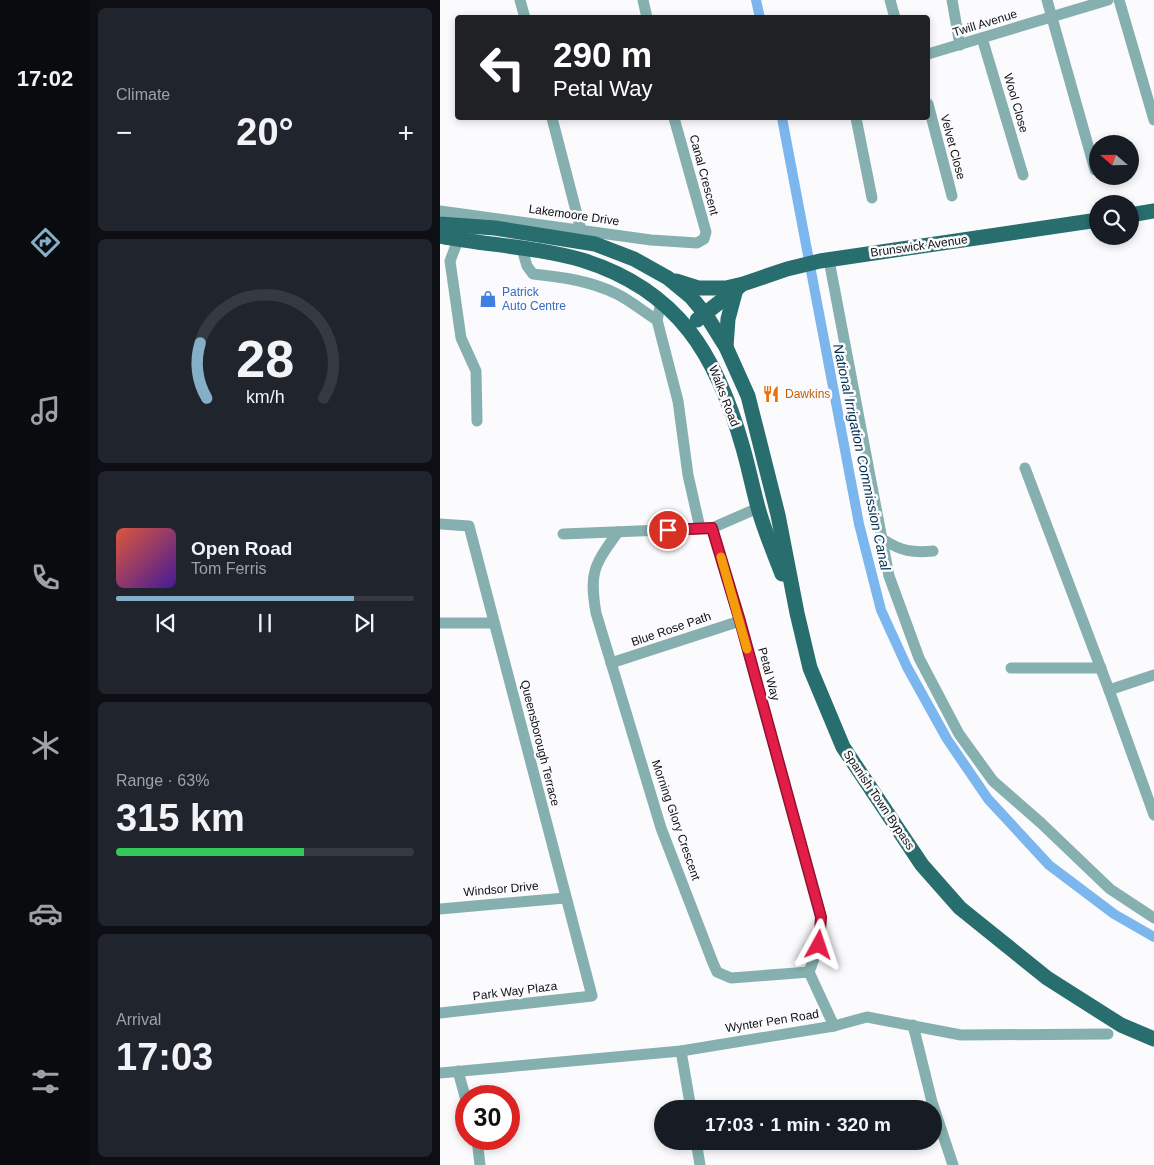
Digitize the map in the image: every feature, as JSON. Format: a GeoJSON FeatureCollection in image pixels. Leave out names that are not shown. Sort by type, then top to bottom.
{"type":"FeatureCollection","features":[{"type":"Feature","properties":{"kind":"main road"},"geometry":{"type":"LineString","coordinates":[[1139,214],[1154,212]]}},
{"type":"Feature","properties":{"kind":"main road","name":"Brunswick Avenue"},"geometry":{"type":"LineString","coordinates":[[668,278],[698,288],[739,287],[787,269],[825,260],[1089,221]]}},
{"type":"Feature","properties":{"kind":"main road"},"geometry":{"type":"LineString","coordinates":[[440,224],[495,228],[595,244],[634,259],[668,278],[691,297],[706,315]]}},
{"type":"Feature","properties":{"kind":"main road","name":"Walks Road"},"geometry":{"type":"LineString","coordinates":[[440,236],[582,261],[636,285],[661,303],[687,327],[707,355],[719,380],[743,447],[758,508],[797,613]]}},
{"type":"Feature","properties":{"kind":"main road"},"geometry":{"type":"LineString","coordinates":[[726,347],[728,319],[739,287]]}},
{"type":"Feature","properties":{"kind":"main road","name":"Brunswick Avenue"},"geometry":{"type":"LineString","coordinates":[[687,327],[706,315],[739,287]]}},
{"type":"Feature","properties":{"kind":"main road","name":"Spanish Town Bypass"},"geometry":{"type":"LineString","coordinates":[[706,315],[726,347],[748,396],[778,515],[810,668],[843,747],[922,865],[960,908],[1048,978],[1121,1025],[1154,1039]]}},
{"type":"Feature","properties":{"kind":"street"},"geometry":{"type":"LineString","coordinates":[[520,0],[524,15]]}},
{"type":"Feature","properties":{"kind":"street"},"geometry":{"type":"LineString","coordinates":[[643,0],[646,15]]}},
{"type":"Feature","properties":{"kind":"street"},"geometry":{"type":"LineString","coordinates":[[890,0],[894,15]]}},
{"type":"Feature","properties":{"kind":"street"},"geometry":{"type":"LineString","coordinates":[[952,0],[960,44]]}},
{"type":"Feature","properties":{"kind":"street"},"geometry":{"type":"LineString","coordinates":[[1047,0],[1089,149]]}},
{"type":"Feature","properties":{"kind":"street","name":"Twill Avenue"},"geometry":{"type":"LineString","coordinates":[[930,53],[1108,0]]}},
{"type":"Feature","properties":{"kind":"street"},"geometry":{"type":"LineString","coordinates":[[1119,0],[1154,120]]}},
{"type":"Feature","properties":{"kind":"street","name":"Wool Close"},"geometry":{"type":"LineString","coordinates":[[982,38],[1023,175]]}},
{"type":"Feature","properties":{"kind":"street","name":"Velvet Close"},"geometry":{"type":"LineString","coordinates":[[930,112],[952,196]]}},
{"type":"Feature","properties":{"kind":"street"},"geometry":{"type":"LineString","coordinates":[[553,120],[581,230]]}},
{"type":"Feature","properties":{"kind":"street","name":"Canal Crescent"},"geometry":{"type":"LineString","coordinates":[[675,120],[706,232],[704,239]]}},
{"type":"Feature","properties":{"kind":"street"},"geometry":{"type":"LineString","coordinates":[[856,120],[872,198]]}},
{"type":"Feature","properties":{"kind":"street","name":"Lakemoore Drive"},"geometry":{"type":"LineString","coordinates":[[440,211],[651,240],[697,243],[704,239]]}},
{"type":"Feature","properties":{"kind":"street"},"geometry":{"type":"LineString","coordinates":[[458,240],[450,261],[461,338],[476,371],[477,421]]}},
{"type":"Feature","properties":{"kind":"street"},"geometry":{"type":"LineString","coordinates":[[522,249],[526,266],[533,274],[570,278],[617,294],[657,320],[661,303]]}},
{"type":"Feature","properties":{"kind":"street"},"geometry":{"type":"LineString","coordinates":[[825,260],[884,540],[889,576],[919,658],[959,734],[993,781],[1041,823],[1110,889],[1154,918]]}},
{"type":"Feature","properties":{"kind":"street","name":"Petal Way"},"geometry":{"type":"LineString","coordinates":[[657,320],[678,401],[688,475],[740,621],[821,917],[819,945],[809,972]]}},
{"type":"Feature","properties":{"kind":"street"},"geometry":{"type":"LineString","coordinates":[[1025,468],[1101,668],[1154,815]]}},
{"type":"Feature","properties":{"kind":"street"},"geometry":{"type":"LineString","coordinates":[[563,534],[706,528],[758,508]]}},
{"type":"Feature","properties":{"kind":"street","name":"Queensborough Terrace"},"geometry":{"type":"LineString","coordinates":[[440,524],[470,526],[565,898],[592,996]]}},
{"type":"Feature","properties":{"kind":"street","name":"Morning Glory Crescent"},"geometry":{"type":"LineString","coordinates":[[618,532],[599,559],[592,588],[596,613],[661,828],[717,972],[731,978],[809,972]]}},
{"type":"Feature","properties":{"kind":"street"},"geometry":{"type":"LineString","coordinates":[[884,540],[899,549],[913,554],[933,551]]}},
{"type":"Feature","properties":{"kind":"street","name":"Blue Rose Path"},"geometry":{"type":"LineString","coordinates":[[612,663],[740,621]]}},
{"type":"Feature","properties":{"kind":"street"},"geometry":{"type":"LineString","coordinates":[[440,622],[494,623]]}},
{"type":"Feature","properties":{"kind":"street"},"geometry":{"type":"LineString","coordinates":[[1011,668],[1101,668]]}},
{"type":"Feature","properties":{"kind":"street"},"geometry":{"type":"LineString","coordinates":[[1109,690],[1154,675]]}},
{"type":"Feature","properties":{"kind":"street","name":"Windsor Drive"},"geometry":{"type":"LineString","coordinates":[[440,908],[565,898]]}},
{"type":"Feature","properties":{"kind":"street"},"geometry":{"type":"LineString","coordinates":[[809,972],[834,1026]]}},
{"type":"Feature","properties":{"kind":"street","name":"Park Way Plaza"},"geometry":{"type":"LineString","coordinates":[[440,1014],[592,996]]}},
{"type":"Feature","properties":{"kind":"street","name":"Wynter Pen Road"},"geometry":{"type":"LineString","coordinates":[[440,1073],[681,1051],[834,1026],[867,1017],[961,1034],[1108,1034]]}},
{"type":"Feature","properties":{"kind":"street"},"geometry":{"type":"LineString","coordinates":[[913,1025],[932,1102],[953,1165]]}},
{"type":"Feature","properties":{"kind":"street"},"geometry":{"type":"LineString","coordinates":[[681,1051],[689,1100]]}},
{"type":"Feature","properties":{"kind":"street"},"geometry":{"type":"LineString","coordinates":[[458,1071],[462,1085]]}},
{"type":"Feature","properties":{"kind":"street"},"geometry":{"type":"LineString","coordinates":[[478,1150],[480,1165]]}},
{"type":"Feature","properties":{"kind":"street"},"geometry":{"type":"LineString","coordinates":[[698,1150],[700,1165]]}},
{"type":"Feature","properties":{"kind":"waterway","name":"National Irrigation Commission Canal"},"geometry":{"type":"LineString","coordinates":[[756,0],[759,15]]}},
{"type":"Feature","properties":{"kind":"waterway","name":"National Irrigation Commission Canal"},"geometry":{"type":"LineString","coordinates":[[782,120],[859,524],[881,610],[907,667],[947,739],[988,799],[1049,865],[1114,914],[1154,937]]}},
{"type":"Feature","properties":{"kind":"slow traffic"},"geometry":{"type":"LineString","coordinates":[[721,557],[747,649]]}},
{"type":"Feature","properties":{"kind":"place","name":"Patrick Auto Centre"},"geometry":{"type":"Point","coordinates":[488,299]}},
{"type":"Feature","properties":{"kind":"place","name":"Dawkins"},"geometry":{"type":"Point","coordinates":[771,394]}},
{"type":"Feature","properties":{"kind":"route"},"geometry":{"type":"LineString","coordinates":[[668,530],[712,528],[740,621],[821,917],[819,945]]}}]}
